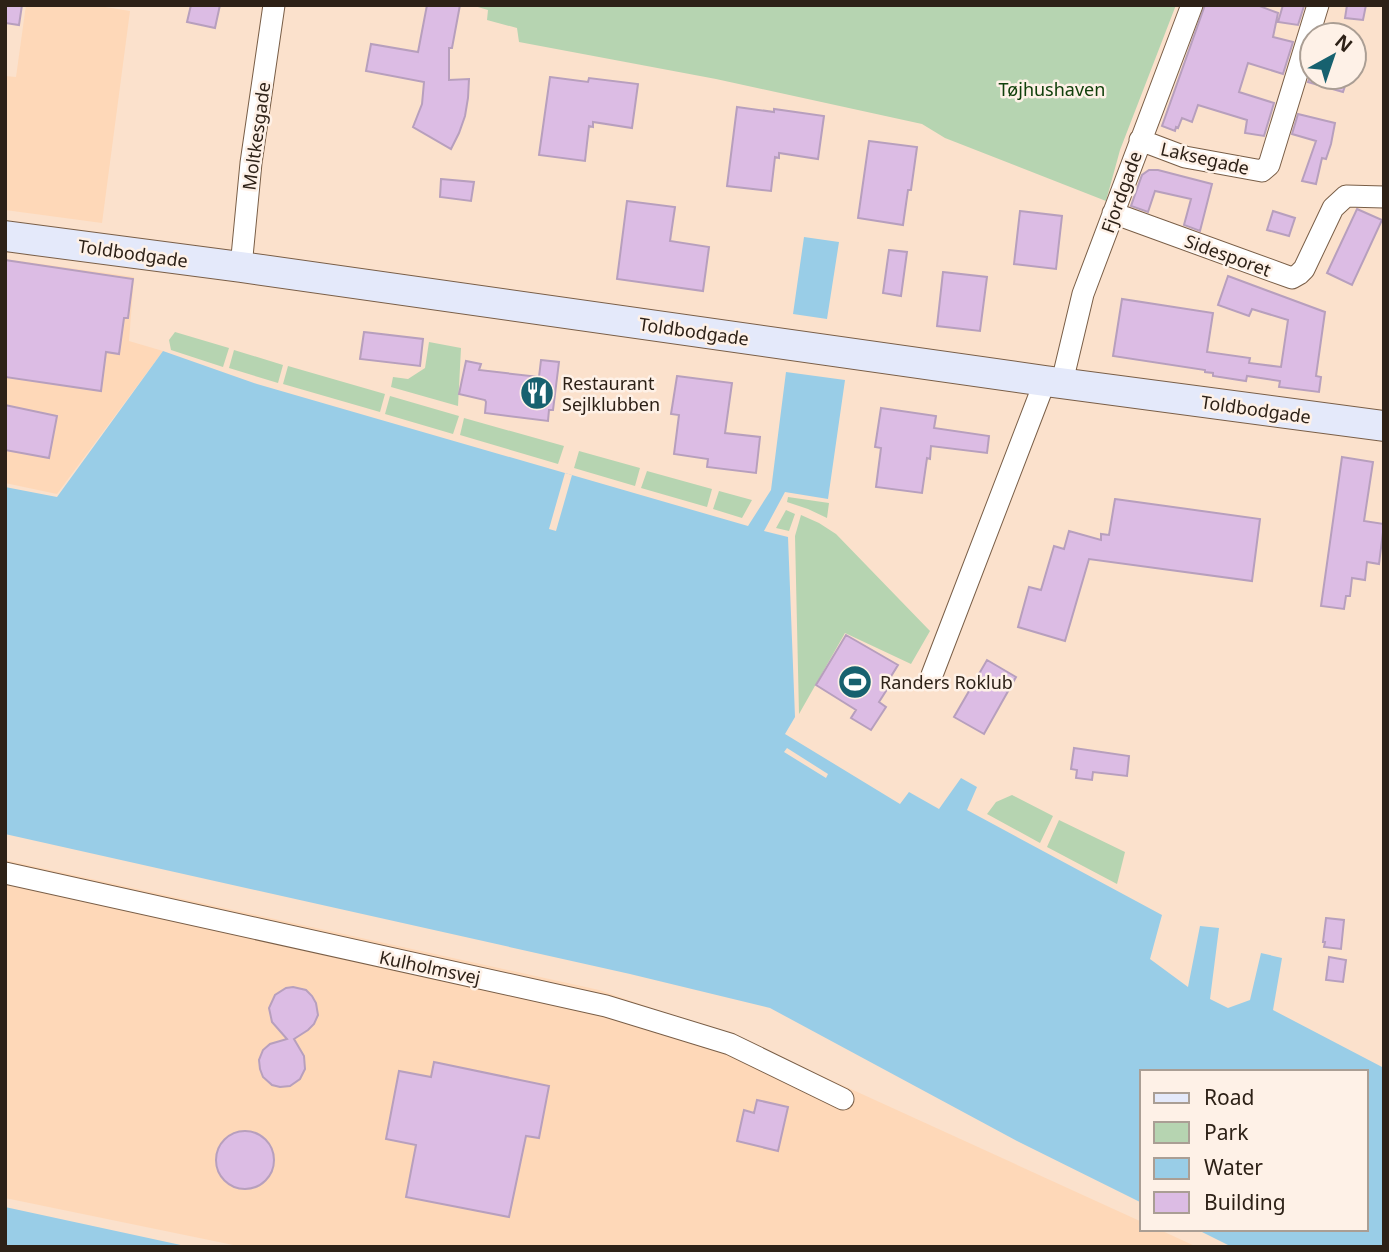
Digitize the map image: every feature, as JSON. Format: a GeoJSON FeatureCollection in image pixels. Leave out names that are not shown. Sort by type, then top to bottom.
{"type":"FeatureCollection","features":[{"type":"Feature","properties":{"kind":"street","name":"Moltkesgade"},"geometry":{"type":"LineString","coordinates":[[241,267],[251,163],[274,5]]}},
{"type":"Feature","properties":{"kind":"street","name":"Fjordgade"},"geometry":{"type":"LineString","coordinates":[[932,674],[1053,382],[1083,294],[1192,5]]}},
{"type":"Feature","properties":{"kind":"street","name":"Laksegade"},"geometry":{"type":"LineString","coordinates":[[1140,140],[1185,157],[1262,171],[1269,165],[1318,5]]}},
{"type":"Feature","properties":{"kind":"street","name":"Sidesporet"},"geometry":{"type":"LineString","coordinates":[[1113,213],[1292,278],[1304,269],[1333,208],[1346,196],[1384,197]]}},
{"type":"Feature","properties":{"kind":"street","name":"Toldbodgade"},"geometry":{"type":"LineString","coordinates":[[5,236],[1384,426]]}},
{"type":"Feature","properties":{"kind":"street","name":"Kulholmsvej"},"geometry":{"type":"LineString","coordinates":[[5,873],[606,1006],[730,1044],[843,1099]]}},
{"type":"Feature","properties":{"kind":"shaded area"},"geometry":{"type":"Polygon","coordinates":[[[26,5],[93,5],[130,11],[102,223],[5,210],[5,76],[16,77],[26,5]]]}},
{"type":"Feature","properties":{"kind":"shaded area"},"geometry":{"type":"Polygon","coordinates":[[[5,259],[134,277],[129,341],[163,351],[57,494],[5,483],[5,259]]]}},
{"type":"Feature","properties":{"kind":"shaded area"},"geometry":{"type":"Polygon","coordinates":[[[5,860],[599,990],[737,1037],[1140,1221],[1140,1231],[1162,1231],[1197,1247],[243,1247],[5,1198],[5,860]]]}},
{"type":"Feature","properties":{"kind":"green space","name":"Tøjhushaven"},"geometry":{"type":"Polygon","coordinates":[[[471,5],[1176,5],[1120,150],[1106,201],[945,138],[922,124],[716,79],[519,42],[517,28],[487,20],[488,10],[471,5]]]}},
{"type":"Feature","properties":{"kind":"green space"},"geometry":{"type":"Polygon","coordinates":[[[175,332],[229,348],[223,367],[171,350],[169,340],[175,332]]]}},
{"type":"Feature","properties":{"kind":"green space"},"geometry":{"type":"Polygon","coordinates":[[[429,342],[461,348],[458,406],[391,387],[393,377],[408,379],[425,368],[429,342]]]}},
{"type":"Feature","properties":{"kind":"green space"},"geometry":{"type":"Polygon","coordinates":[[[234,350],[283,365],[278,383],[229,368],[234,350]]]}},
{"type":"Feature","properties":{"kind":"green space"},"geometry":{"type":"Polygon","coordinates":[[[288,366],[385,394],[380,412],[283,384],[288,366]]]}},
{"type":"Feature","properties":{"kind":"green space"},"geometry":{"type":"Polygon","coordinates":[[[390,396],[459,416],[453,434],[385,414],[390,396]]]}},
{"type":"Feature","properties":{"kind":"green space"},"geometry":{"type":"Polygon","coordinates":[[[464,418],[564,446],[558,464],[460,435],[464,418]]]}},
{"type":"Feature","properties":{"kind":"green space"},"geometry":{"type":"Polygon","coordinates":[[[579,451],[640,468],[635,486],[574,468],[579,451]]]}},
{"type":"Feature","properties":{"kind":"green space"},"geometry":{"type":"Polygon","coordinates":[[[647,471],[712,489],[707,507],[641,488],[647,471]]]}},
{"type":"Feature","properties":{"kind":"green space"},"geometry":{"type":"Polygon","coordinates":[[[719,491],[752,500],[742,518],[713,509],[719,491]]]}},
{"type":"Feature","properties":{"kind":"green space"},"geometry":{"type":"Polygon","coordinates":[[[788,497],[829,503],[827,518],[787,502],[788,497]]]}},
{"type":"Feature","properties":{"kind":"green space"},"geometry":{"type":"Polygon","coordinates":[[[786,510],[795,514],[789,531],[776,528],[786,510]]]}},
{"type":"Feature","properties":{"kind":"green space"},"geometry":{"type":"Polygon","coordinates":[[[801,515],[836,534],[930,631],[911,664],[845,633],[799,714],[795,536],[801,515]]]}},
{"type":"Feature","properties":{"kind":"green space"},"geometry":{"type":"Polygon","coordinates":[[[1012,795],[1053,816],[1040,843],[987,814],[996,802],[1012,795]]]}},
{"type":"Feature","properties":{"kind":"green space"},"geometry":{"type":"Polygon","coordinates":[[[1059,820],[1125,852],[1117,884],[1047,847],[1059,820]]]}},
{"type":"Feature","properties":{"kind":"water"},"geometry":{"type":"Polygon","coordinates":[[[804,237],[839,242],[827,319],[793,314],[804,237]]]}},
{"type":"Feature","properties":{"kind":"water"},"geometry":{"type":"Polygon","coordinates":[[[163,351],[257,384],[748,526],[771,490],[786,372],[845,380],[828,499],[785,492],[764,531],[788,537],[795,717],[785,734],[900,804],[909,792],[939,809],[961,778],[977,787],[967,810],[1162,915],[1150,959],[1188,987],[1200,926],[1219,928],[1210,999],[1228,1008],[1250,1000],[1261,953],[1282,958],[1273,1010],[1384,1068],[1384,1247],[1232,1247],[1200,1231],[1368,1231],[1368,1070],[1140,1070],[1140,1202],[1017,1141],[770,1008],[630,974],[5,834],[5,487],[57,497],[163,351]]]}},
{"type":"Feature","properties":{"kind":"water"},"geometry":{"type":"Polygon","coordinates":[[[5,1207],[190,1247],[5,1247],[5,1207]]]}},
{"type":"Feature","properties":{"kind":"pier"},"geometry":{"type":"Polygon","coordinates":[[[565,473],[572,475],[556,531],[549,529],[565,473]]]}},
{"type":"Feature","properties":{"kind":"pier"},"geometry":{"type":"Polygon","coordinates":[[[787,748],[828,774],[826,778],[784,752],[787,748]]]}},
{"type":"Feature","properties":{"kind":"building"},"geometry":{"type":"Polygon","coordinates":[[[5,5],[22,5],[19,25],[5,23],[5,5]]]}},
{"type":"Feature","properties":{"kind":"building"},"geometry":{"type":"Polygon","coordinates":[[[191,5],[220,5],[215,28],[187,22],[191,5]]]}},
{"type":"Feature","properties":{"kind":"building"},"geometry":{"type":"Polygon","coordinates":[[[427,5],[460,5],[452,48],[449,48],[449,80],[469,79],[468,98],[465,116],[451,149],[413,127],[422,104],[424,82],[366,71],[371,44],[418,52],[427,5]]]}},
{"type":"Feature","properties":{"kind":"building"},"geometry":{"type":"Polygon","coordinates":[[[1205,5],[1257,5],[1278,13],[1273,37],[1293,42],[1283,74],[1248,63],[1239,92],[1274,103],[1264,136],[1245,133],[1247,120],[1198,105],[1192,122],[1182,118],[1175,131],[1162,126],[1205,5]]]}},
{"type":"Feature","properties":{"kind":"building"},"geometry":{"type":"Polygon","coordinates":[[[1283,5],[1304,6],[1298,25],[1278,22],[1283,5]]]}},
{"type":"Feature","properties":{"kind":"building"},"geometry":{"type":"Polygon","coordinates":[[[1347,5],[1366,5],[1363,20],[1345,18],[1347,5]]]}},
{"type":"Feature","properties":{"kind":"building"},"geometry":{"type":"Polygon","coordinates":[[[550,77],[638,84],[632,128],[593,122],[593,127],[589,126],[585,161],[539,155],[550,77]]]}},
{"type":"Feature","properties":{"kind":"building"},"geometry":{"type":"Polygon","coordinates":[[[737,107],[824,116],[818,159],[779,153],[779,158],[775,157],[771,191],[727,186],[737,107]]]}},
{"type":"Feature","properties":{"kind":"building"},"geometry":{"type":"Polygon","coordinates":[[[1298,114],[1335,123],[1331,144],[1326,159],[1322,158],[1316,184],[1302,181],[1316,141],[1292,134],[1298,114]]]}},
{"type":"Feature","properties":{"kind":"building"},"geometry":{"type":"Polygon","coordinates":[[[869,141],[917,147],[903,225],[858,218],[869,141]]]}},
{"type":"Feature","properties":{"kind":"building"},"geometry":{"type":"Polygon","coordinates":[[[1149,170],[1212,184],[1200,231],[1184,225],[1191,199],[1155,191],[1148,212],[1131,206],[1142,175],[1149,170]]]}},
{"type":"Feature","properties":{"kind":"building"},"geometry":{"type":"Polygon","coordinates":[[[441,179],[474,182],[471,201],[440,197],[441,179]]]}},
{"type":"Feature","properties":{"kind":"building"},"geometry":{"type":"Polygon","coordinates":[[[627,201],[675,207],[670,241],[709,247],[703,291],[617,279],[627,201]]]}},
{"type":"Feature","properties":{"kind":"building"},"geometry":{"type":"Polygon","coordinates":[[[1357,209],[1382,220],[1352,285],[1327,273],[1357,209]]]}},
{"type":"Feature","properties":{"kind":"building"},"geometry":{"type":"Polygon","coordinates":[[[1020,211],[1062,216],[1056,269],[1014,264],[1020,211]]]}},
{"type":"Feature","properties":{"kind":"building"},"geometry":{"type":"Polygon","coordinates":[[[1273,211],[1295,218],[1289,236],[1267,230],[1273,211]]]}},
{"type":"Feature","properties":{"kind":"building"},"geometry":{"type":"Polygon","coordinates":[[[889,250],[907,252],[901,296],[883,293],[889,250]]]}},
{"type":"Feature","properties":{"kind":"building"},"geometry":{"type":"Polygon","coordinates":[[[5,260],[133,279],[128,318],[124,318],[119,354],[106,352],[101,391],[5,377],[5,260]]]}},
{"type":"Feature","properties":{"kind":"building"},"geometry":{"type":"Polygon","coordinates":[[[943,272],[987,277],[980,331],[937,326],[943,272]]]}},
{"type":"Feature","properties":{"kind":"building"},"geometry":{"type":"Polygon","coordinates":[[[1228,276],[1325,312],[1316,376],[1321,377],[1319,392],[1279,387],[1280,381],[1247,376],[1246,381],[1213,376],[1213,373],[1205,370],[1113,356],[1122,299],[1213,313],[1207,352],[1250,358],[1249,363],[1281,367],[1288,320],[1252,309],[1249,316],[1218,305],[1228,276]]]}},
{"type":"Feature","properties":{"kind":"building"},"geometry":{"type":"Polygon","coordinates":[[[364,332],[423,339],[420,366],[360,359],[364,332]]]}},
{"type":"Feature","properties":{"kind":"building"},"geometry":{"type":"Polygon","coordinates":[[[541,360],[559,362],[553,410],[549,410],[548,421],[485,413],[485,400],[459,394],[466,361],[481,364],[479,370],[539,377],[541,360]]]}},
{"type":"Feature","properties":{"kind":"building"},"geometry":{"type":"Polygon","coordinates":[[[677,376],[732,383],[725,433],[760,437],[756,473],[707,467],[708,459],[674,454],[679,415],[671,414],[677,376]]]}},
{"type":"Feature","properties":{"kind":"building"},"geometry":{"type":"Polygon","coordinates":[[[5,405],[57,416],[49,458],[5,450],[5,405]]]}},
{"type":"Feature","properties":{"kind":"building"},"geometry":{"type":"Polygon","coordinates":[[[881,408],[936,416],[934,428],[989,436],[987,453],[931,446],[922,493],[876,487],[881,448],[875,447],[881,408]]]}},
{"type":"Feature","properties":{"kind":"building"},"geometry":{"type":"Polygon","coordinates":[[[1342,457],[1373,462],[1364,521],[1384,524],[1379,564],[1367,562],[1365,580],[1352,578],[1350,596],[1346,596],[1344,609],[1321,606],[1342,457]]]}},
{"type":"Feature","properties":{"kind":"building"},"geometry":{"type":"Polygon","coordinates":[[[1115,499],[1260,519],[1252,581],[1089,559],[1065,641],[1018,627],[1029,587],[1041,590],[1054,546],[1064,549],[1069,531],[1101,540],[1101,534],[1109,535],[1115,499]]]}},
{"type":"Feature","properties":{"kind":"building","name":"Randers Roklub"},"geometry":{"type":"Polygon","coordinates":[[[846,635],[898,665],[890,678],[893,680],[879,702],[886,707],[871,730],[851,718],[856,710],[816,685],[846,635]]]}},
{"type":"Feature","properties":{"kind":"building"},"geometry":{"type":"Polygon","coordinates":[[[987,660],[1016,677],[984,734],[954,717],[987,660]]]}},
{"type":"Feature","properties":{"kind":"building"},"geometry":{"type":"Polygon","coordinates":[[[1074,748],[1129,756],[1127,776],[1093,772],[1092,780],[1076,778],[1077,770],[1071,769],[1074,748]]]}},
{"type":"Feature","properties":{"kind":"building"},"geometry":{"type":"Polygon","coordinates":[[[1326,918],[1344,920],[1341,949],[1324,947],[1326,918]]]}},
{"type":"Feature","properties":{"kind":"building"},"geometry":{"type":"Polygon","coordinates":[[[1329,957],[1346,960],[1343,982],[1326,980],[1329,957]]]}},
{"type":"Feature","properties":{"kind":"building"},"geometry":{"type":"Polygon","coordinates":[[[293,987],[306,990],[312,996],[318,1015],[308,1030],[294,1039],[304,1056],[305,1069],[300,1079],[290,1086],[280,1087],[272,1085],[263,1077],[259,1060],[263,1050],[270,1044],[287,1039],[272,1022],[269,1008],[275,995],[293,987]]]}},
{"type":"Feature","properties":{"kind":"building"},"geometry":{"type":"Polygon","coordinates":[[[434,1062],[549,1086],[539,1138],[526,1136],[509,1217],[406,1197],[416,1145],[386,1139],[399,1071],[431,1077],[434,1062]]]}},
{"type":"Feature","properties":{"kind":"building"},"geometry":{"type":"Polygon","coordinates":[[[757,1100],[788,1107],[778,1151],[737,1141],[744,1110],[754,1113],[757,1100]]]}},
{"type":"Feature","properties":{"kind":"building"},"geometry":{"type":"Polygon","coordinates":[[[239,1131],[251,1131],[261,1135],[270,1144],[274,1166],[266,1181],[251,1189],[239,1189],[229,1185],[220,1176],[216,1166],[216,1154],[220,1144],[229,1135],[239,1131]]]}},
{"type":"Feature","properties":{"kind":"place","name":"Restaurant Sejlklubben"},"geometry":{"type":"Point","coordinates":[537,393]}},
{"type":"Feature","properties":{"kind":"place","name":"Randers Roklub"},"geometry":{"type":"Point","coordinates":[855,682]}}]}
